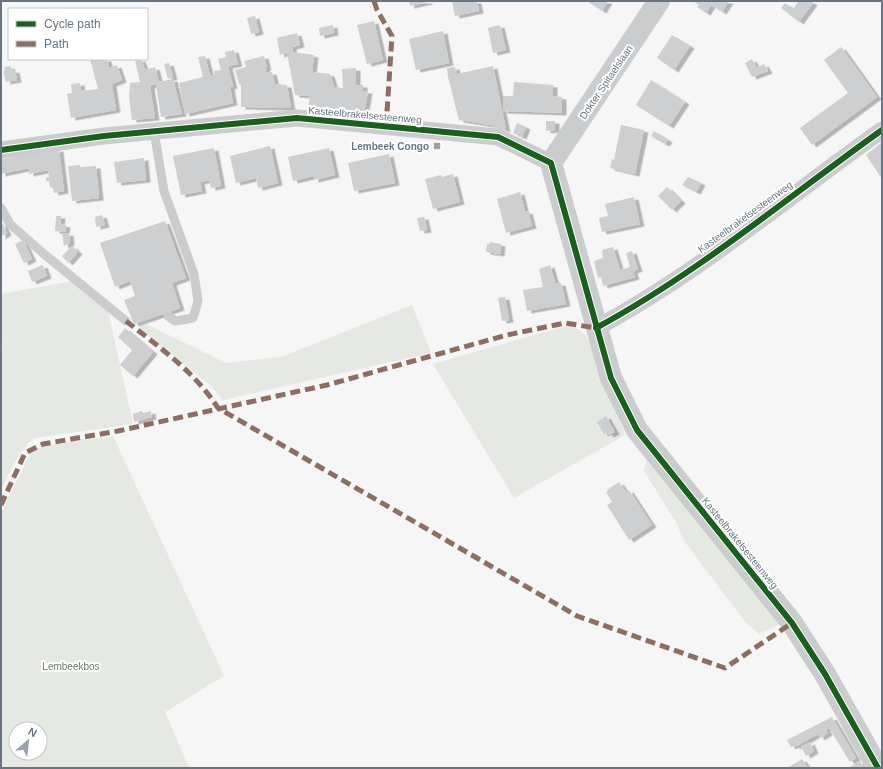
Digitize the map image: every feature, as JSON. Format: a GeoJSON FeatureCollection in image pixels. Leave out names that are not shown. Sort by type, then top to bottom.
{"type":"FeatureCollection","features":[{"type":"Feature","properties":{"kind":"street","name":"Dokter Spitaelslaan"},"geometry":{"type":"LineString","coordinates":[[551,163],[659,1]]}},
{"type":"Feature","properties":{"kind":"street","name":"Kasteelbrakelsesteenweg"},"geometry":{"type":"LineString","coordinates":[[1,150],[37,140],[297,118],[498,137],[551,163],[611,378],[637,430],[792,623],[825,674],[878,768]]}},
{"type":"Feature","properties":{"kind":"street","name":"Kasteelbrakelsesteenweg"},"geometry":{"type":"LineString","coordinates":[[596,328],[629,310],[694,267],[882,130]]}},
{"type":"Feature","properties":{"kind":"lane"},"geometry":{"type":"LineString","coordinates":[[154,131],[164,191],[194,274],[198,301],[193,318],[175,321],[168,316]]}},
{"type":"Feature","properties":{"kind":"lane"},"geometry":{"type":"LineString","coordinates":[[1,208],[10,224],[44,254],[126,321]]}},
{"type":"Feature","properties":{"kind":"green space"},"geometry":{"type":"Polygon","coordinates":[[[73,281],[108,311],[133,424],[34,438],[19,456],[1,490],[1,347],[3,347],[1,337],[1,294],[73,281]]]}},
{"type":"Feature","properties":{"kind":"green space"},"geometry":{"type":"Polygon","coordinates":[[[412,305],[431,353],[223,400],[210,385],[138,328],[146,324],[226,363],[281,357],[412,305]]]}},
{"type":"Feature","properties":{"kind":"green space"},"geometry":{"type":"Polygon","coordinates":[[[566,326],[573,327],[583,333],[595,353],[607,382],[625,435],[514,498],[433,364],[566,326]]]}},
{"type":"Feature","properties":{"kind":"green space","name":"Lembeekbos"},"geometry":{"type":"Polygon","coordinates":[[[113,436],[224,676],[165,712],[189,768],[1,768],[1,513],[31,452],[42,446],[113,436]]]}},
{"type":"Feature","properties":{"kind":"green space"},"geometry":{"type":"Polygon","coordinates":[[[647,458],[781,623],[759,634],[746,623],[684,541],[676,522],[644,471],[647,458]]]}},
{"type":"Feature","properties":{"kind":"building"},"geometry":{"type":"Polygon","coordinates":[[[409,1],[428,1],[428,2],[410,6],[409,1]]]}},
{"type":"Feature","properties":{"kind":"building"},"geometry":{"type":"Polygon","coordinates":[[[452,1],[477,1],[479,11],[455,16],[452,1]]]}},
{"type":"Feature","properties":{"kind":"building"},"geometry":{"type":"Polygon","coordinates":[[[587,1],[608,1],[602,11],[587,1]]]}},
{"type":"Feature","properties":{"kind":"building"},"geometry":{"type":"Polygon","coordinates":[[[693,1],[729,1],[722,12],[711,5],[706,13],[697,7],[699,5],[693,1]]]}},
{"type":"Feature","properties":{"kind":"building"},"geometry":{"type":"Polygon","coordinates":[[[799,1],[810,1],[813,3],[799,22],[781,8],[785,3],[793,9],[799,1]]]}},
{"type":"Feature","properties":{"kind":"building"},"geometry":{"type":"Polygon","coordinates":[[[255,16],[259,32],[251,34],[247,18],[255,16]]]}},
{"type":"Feature","properties":{"kind":"building"},"geometry":{"type":"Polygon","coordinates":[[[374,21],[383,60],[367,64],[357,25],[374,21]]]}},
{"type":"Feature","properties":{"kind":"building"},"geometry":{"type":"Polygon","coordinates":[[[333,25],[334,33],[320,36],[319,28],[333,25]]]}},
{"type":"Feature","properties":{"kind":"building"},"geometry":{"type":"Polygon","coordinates":[[[500,25],[506,50],[493,53],[488,28],[500,25]]]}},
{"type":"Feature","properties":{"kind":"building"},"geometry":{"type":"Polygon","coordinates":[[[443,31],[449,63],[416,70],[409,39],[443,31]]]}},
{"type":"Feature","properties":{"kind":"building"},"geometry":{"type":"Polygon","coordinates":[[[297,33],[300,45],[292,47],[293,52],[314,55],[312,72],[330,74],[334,87],[343,88],[342,69],[356,68],[356,85],[363,85],[363,91],[368,91],[364,114],[308,110],[310,96],[295,95],[287,53],[280,55],[277,38],[297,33]]]}},
{"type":"Feature","properties":{"kind":"building"},"geometry":{"type":"Polygon","coordinates":[[[672,35],[690,46],[674,70],[657,58],[672,35]]]}},
{"type":"Feature","properties":{"kind":"building"},"geometry":{"type":"Polygon","coordinates":[[[841,47],[877,97],[812,145],[800,128],[848,93],[824,60],[841,47]]]}},
{"type":"Feature","properties":{"kind":"building"},"geometry":{"type":"Polygon","coordinates":[[[234,50],[238,64],[228,66],[233,86],[230,87],[233,103],[185,114],[179,83],[203,77],[198,57],[205,56],[210,76],[215,75],[214,71],[221,70],[218,59],[226,57],[225,52],[234,50]]]}},
{"type":"Feature","properties":{"kind":"building"},"geometry":{"type":"Polygon","coordinates":[[[264,56],[267,68],[265,68],[266,73],[272,72],[275,84],[287,85],[291,108],[241,107],[241,85],[239,84],[235,70],[246,67],[244,61],[264,56]]]}},
{"type":"Feature","properties":{"kind":"building"},"geometry":{"type":"Polygon","coordinates":[[[752,59],[757,68],[764,64],[768,71],[752,77],[745,63],[752,59]]]}},
{"type":"Feature","properties":{"kind":"building"},"geometry":{"type":"Polygon","coordinates":[[[90,60],[107,60],[109,68],[117,65],[122,80],[112,84],[116,110],[71,118],[67,94],[72,93],[71,84],[80,83],[81,91],[98,89],[90,60]]]}},
{"type":"Feature","properties":{"kind":"building"},"geometry":{"type":"Polygon","coordinates":[[[135,60],[141,60],[145,70],[155,67],[159,82],[173,79],[182,114],[161,117],[156,84],[150,86],[155,118],[132,120],[129,97],[130,83],[140,82],[135,60]]]}},
{"type":"Feature","properties":{"kind":"building"},"geometry":{"type":"Polygon","coordinates":[[[169,63],[173,77],[168,79],[164,64],[169,63]]]}},
{"type":"Feature","properties":{"kind":"building"},"geometry":{"type":"Polygon","coordinates":[[[10,66],[12,71],[15,70],[17,80],[6,82],[3,71],[5,71],[4,67],[10,66]]]}},
{"type":"Feature","properties":{"kind":"building"},"geometry":{"type":"Polygon","coordinates":[[[493,66],[506,130],[491,125],[459,120],[448,77],[447,68],[455,67],[457,74],[493,66]]]}},
{"type":"Feature","properties":{"kind":"building"},"geometry":{"type":"Polygon","coordinates":[[[651,80],[685,102],[669,126],[636,105],[651,80]]]}},
{"type":"Feature","properties":{"kind":"building"},"geometry":{"type":"Polygon","coordinates":[[[514,82],[553,85],[553,96],[562,97],[562,113],[503,111],[503,96],[513,96],[514,82]]]}},
{"type":"Feature","properties":{"kind":"building"},"geometry":{"type":"Polygon","coordinates":[[[546,121],[555,121],[555,130],[546,131],[546,121]]]}},
{"type":"Feature","properties":{"kind":"building"},"geometry":{"type":"Polygon","coordinates":[[[517,123],[526,127],[522,137],[513,133],[517,123]]]}},
{"type":"Feature","properties":{"kind":"building"},"geometry":{"type":"Polygon","coordinates":[[[621,125],[644,130],[635,174],[610,168],[612,159],[614,160],[621,125]]]}},
{"type":"Feature","properties":{"kind":"building"},"geometry":{"type":"Polygon","coordinates":[[[654,131],[668,140],[665,144],[651,136],[654,131]]]}},
{"type":"Feature","properties":{"kind":"building"},"geometry":{"type":"Polygon","coordinates":[[[882,142],[882,179],[866,155],[882,142]]]}},
{"type":"Feature","properties":{"kind":"building"},"geometry":{"type":"Polygon","coordinates":[[[270,146],[278,183],[258,188],[256,178],[236,183],[230,156],[270,146]]]}},
{"type":"Feature","properties":{"kind":"building"},"geometry":{"type":"Polygon","coordinates":[[[214,148],[221,186],[211,188],[209,180],[200,182],[202,191],[181,195],[173,156],[214,148]]]}},
{"type":"Feature","properties":{"kind":"building"},"geometry":{"type":"Polygon","coordinates":[[[329,148],[335,175],[314,180],[314,176],[293,181],[288,157],[329,148]]]}},
{"type":"Feature","properties":{"kind":"building"},"geometry":{"type":"Polygon","coordinates":[[[59,149],[64,191],[54,193],[53,188],[50,187],[49,181],[46,181],[46,177],[49,177],[48,170],[29,174],[29,168],[1,174],[1,159],[59,149]]]}},
{"type":"Feature","properties":{"kind":"building"},"geometry":{"type":"Polygon","coordinates":[[[389,154],[395,183],[354,191],[348,163],[389,154]]]}},
{"type":"Feature","properties":{"kind":"building"},"geometry":{"type":"Polygon","coordinates":[[[144,158],[146,180],[117,183],[114,162],[144,158]]]}},
{"type":"Feature","properties":{"kind":"building"},"geometry":{"type":"Polygon","coordinates":[[[80,165],[80,167],[96,166],[99,198],[72,201],[68,166],[80,165]]]}},
{"type":"Feature","properties":{"kind":"building"},"geometry":{"type":"Polygon","coordinates":[[[453,174],[460,202],[433,209],[425,179],[453,174]]]}},
{"type":"Feature","properties":{"kind":"building"},"geometry":{"type":"Polygon","coordinates":[[[688,177],[701,183],[696,192],[682,185],[688,177]]]}},
{"type":"Feature","properties":{"kind":"building"},"geometry":{"type":"Polygon","coordinates":[[[667,187],[681,201],[672,210],[658,196],[667,187]]]}},
{"type":"Feature","properties":{"kind":"building"},"geometry":{"type":"Polygon","coordinates":[[[520,192],[525,212],[528,211],[532,226],[506,233],[497,199],[520,192]]]}},
{"type":"Feature","properties":{"kind":"building"},"geometry":{"type":"Polygon","coordinates":[[[634,197],[640,224],[602,232],[599,218],[608,216],[605,204],[634,197]]]}},
{"type":"Feature","properties":{"kind":"building"},"geometry":{"type":"Polygon","coordinates":[[[102,215],[105,225],[96,227],[95,217],[102,215]]]}},
{"type":"Feature","properties":{"kind":"building"},"geometry":{"type":"Polygon","coordinates":[[[56,216],[61,216],[60,224],[66,225],[65,232],[55,231],[56,216]]]}},
{"type":"Feature","properties":{"kind":"building"},"geometry":{"type":"Polygon","coordinates":[[[424,217],[427,230],[420,231],[417,218],[424,217]]]}},
{"type":"Feature","properties":{"kind":"building"},"geometry":{"type":"Polygon","coordinates":[[[1,220],[7,233],[1,237],[1,220]]]}},
{"type":"Feature","properties":{"kind":"building"},"geometry":{"type":"Polygon","coordinates":[[[165,221],[186,278],[172,283],[180,308],[134,324],[124,300],[135,296],[130,281],[115,287],[100,243],[165,221]]]}},
{"type":"Feature","properties":{"kind":"building"},"geometry":{"type":"Polygon","coordinates":[[[69,233],[70,243],[64,246],[62,234],[69,233]]]}},
{"type":"Feature","properties":{"kind":"building"},"geometry":{"type":"Polygon","coordinates":[[[23,240],[32,259],[24,263],[15,244],[23,240]]]}},
{"type":"Feature","properties":{"kind":"building"},"geometry":{"type":"Polygon","coordinates":[[[490,242],[501,244],[500,254],[486,252],[487,244],[490,244],[490,242]]]}},
{"type":"Feature","properties":{"kind":"building"},"geometry":{"type":"Polygon","coordinates":[[[72,246],[78,252],[68,263],[62,256],[72,246]]]}},
{"type":"Feature","properties":{"kind":"building"},"geometry":{"type":"Polygon","coordinates":[[[613,247],[620,270],[630,267],[626,253],[632,251],[638,269],[633,271],[635,277],[603,286],[601,277],[598,278],[594,261],[603,258],[602,250],[613,247]]]}},
{"type":"Feature","properties":{"kind":"building"},"geometry":{"type":"Polygon","coordinates":[[[43,265],[47,276],[32,282],[28,271],[43,265]]]}},
{"type":"Feature","properties":{"kind":"building"},"geometry":{"type":"Polygon","coordinates":[[[550,265],[555,282],[551,284],[561,283],[566,304],[527,311],[523,290],[543,287],[539,269],[550,265]]]}},
{"type":"Feature","properties":{"kind":"building"},"geometry":{"type":"Polygon","coordinates":[[[505,297],[509,320],[502,321],[498,298],[505,297]]]}},
{"type":"Feature","properties":{"kind":"building"},"geometry":{"type":"Polygon","coordinates":[[[125,328],[153,352],[133,376],[120,365],[132,350],[118,337],[125,328]]]}},
{"type":"Feature","properties":{"kind":"building"},"geometry":{"type":"Polygon","coordinates":[[[142,411],[143,413],[151,411],[152,417],[134,422],[133,414],[142,411]]]}},
{"type":"Feature","properties":{"kind":"building"},"geometry":{"type":"Polygon","coordinates":[[[606,416],[615,432],[609,435],[607,432],[604,434],[597,422],[606,416]]]}},
{"type":"Feature","properties":{"kind":"building"},"geometry":{"type":"Polygon","coordinates":[[[619,482],[626,492],[629,490],[652,525],[629,540],[607,505],[612,502],[606,492],[608,491],[607,490],[619,482]]]}},
{"type":"Feature","properties":{"kind":"building"},"geometry":{"type":"Polygon","coordinates":[[[832,717],[856,758],[850,762],[829,728],[826,729],[828,733],[820,738],[818,734],[795,747],[795,745],[791,747],[787,740],[832,717]]]}},
{"type":"Feature","properties":{"kind":"building"},"geometry":{"type":"Polygon","coordinates":[[[810,742],[814,751],[806,756],[801,747],[810,742]]]}},
{"type":"Feature","properties":{"kind":"building"},"geometry":{"type":"Polygon","coordinates":[[[802,759],[808,768],[787,768],[802,759]]]}},
{"type":"Feature","properties":{"kind":"building"},"geometry":{"type":"Polygon","coordinates":[[[860,761],[864,768],[848,768],[860,761]]]}},
{"type":"Feature","properties":{"kind":"marked path"},"geometry":{"type":"LineString","coordinates":[[374,1],[377,10],[392,36],[386,127]]}},
{"type":"Feature","properties":{"kind":"marked path"},"geometry":{"type":"LineString","coordinates":[[126,321],[176,361],[199,383],[218,408],[577,616],[725,668],[792,623]]}},
{"type":"Feature","properties":{"kind":"marked path"},"geometry":{"type":"LineString","coordinates":[[1,505],[25,453],[43,444],[118,431],[327,385],[507,335],[565,323],[596,328]]}},
{"type":"Feature","properties":{"kind":"cycle path"},"geometry":{"type":"LineString","coordinates":[[1,150],[104,136],[297,118],[498,137],[551,163],[611,378],[637,430],[792,623],[825,674],[878,768]]}},
{"type":"Feature","properties":{"kind":"cycle path"},"geometry":{"type":"LineString","coordinates":[[596,328],[634,306],[707,259],[882,130]]}},
{"type":"Feature","properties":{"kind":"place","name":"Lembeek Congo"},"geometry":{"type":"Point","coordinates":[437,146]}}]}
